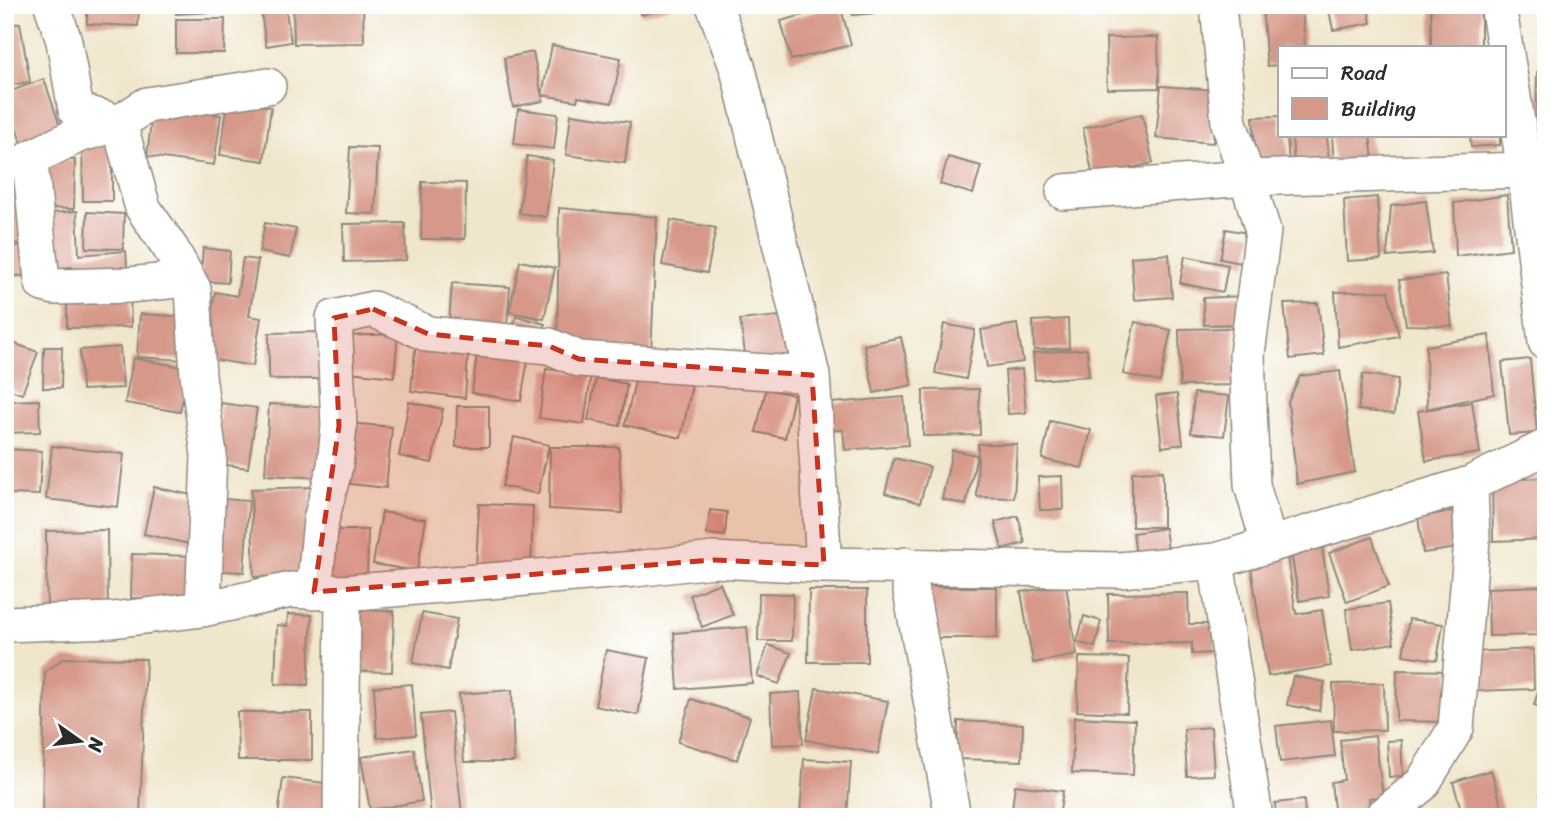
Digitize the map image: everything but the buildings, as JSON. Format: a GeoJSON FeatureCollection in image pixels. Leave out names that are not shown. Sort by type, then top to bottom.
{"type":"FeatureCollection","features":[{"type":"Feature","properties":{"kind":"street"},"geometry":{"type":"LineString","coordinates":[[52,5],[64,41],[76,110],[119,123]]}},
{"type":"Feature","properties":{"kind":"street"},"geometry":{"type":"LineString","coordinates":[[713,5],[738,69],[812,375],[824,565]]}},
{"type":"Feature","properties":{"kind":"street"},"geometry":{"type":"LineString","coordinates":[[1218,5],[1229,123],[1263,231],[1247,354],[1252,485],[1269,544]]}},
{"type":"Feature","properties":{"kind":"street"},"geometry":{"type":"LineString","coordinates":[[1498,5],[1506,46]]}},
{"type":"Feature","properties":{"kind":"street"},"geometry":{"type":"LineString","coordinates":[[1506,46],[1533,186],[1546,342]]}},
{"type":"Feature","properties":{"kind":"street"},"geometry":{"type":"LineString","coordinates":[[187,279],[129,285],[55,287],[43,284],[36,247],[29,159],[78,135],[119,123],[147,105],[268,86]]}},
{"type":"Feature","properties":{"kind":"street"},"geometry":{"type":"LineString","coordinates":[[119,123],[143,208],[172,249],[193,289],[198,376],[209,454],[203,609]]}},
{"type":"Feature","properties":{"kind":"street"},"geometry":{"type":"LineString","coordinates":[[1064,192],[1247,178],[1533,186]]}},
{"type":"Feature","properties":{"kind":"street"},"geometry":{"type":"LineString","coordinates":[[341,817],[321,520],[335,466],[340,426],[334,318],[373,309],[428,334],[549,346],[579,359],[812,375]]}},
{"type":"Feature","properties":{"kind":"street"},"geometry":{"type":"LineString","coordinates":[[5,624],[112,620],[203,609],[291,590],[328,593],[635,569],[713,560],[824,565],[1120,570],[1216,561],[1471,484],[1546,447]]}},
{"type":"Feature","properties":{"kind":"street"},"geometry":{"type":"LineString","coordinates":[[1382,817],[1422,784],[1456,727],[1472,540],[1471,484]]}},
{"type":"Feature","properties":{"kind":"street"},"geometry":{"type":"LineString","coordinates":[[1216,561],[1255,817]]}},
{"type":"Feature","properties":{"kind":"street"},"geometry":{"type":"LineString","coordinates":[[906,565],[953,817]]}},
{"type":"Feature","properties":{"kind":"highlighted area"},"geometry":{"type":"Polygon","coordinates":[[[373,309],[428,334],[549,346],[579,359],[812,375],[824,565],[713,560],[314,592],[339,426],[334,318],[373,309]]]}}]}
